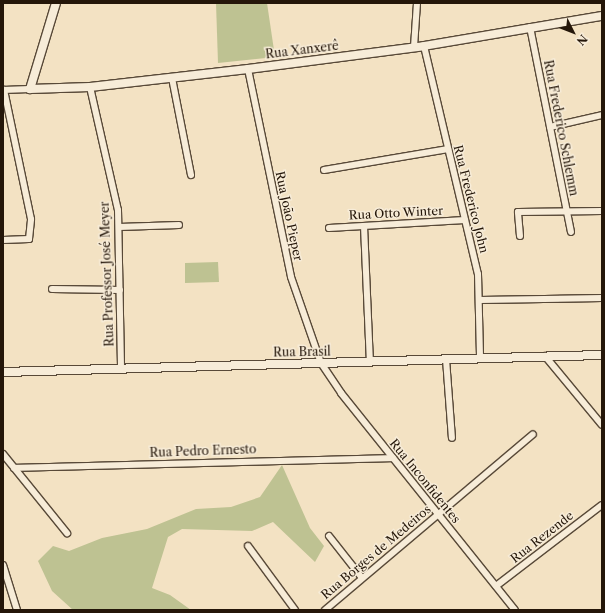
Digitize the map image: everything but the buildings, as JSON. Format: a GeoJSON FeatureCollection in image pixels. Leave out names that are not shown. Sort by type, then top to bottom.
{"type":"FeatureCollection","features":[{"type":"Feature","properties":{"kind":"street"},"geometry":{"type":"LineString","coordinates":[[30,89],[56,3]]}},
{"type":"Feature","properties":{"kind":"street"},"geometry":{"type":"LineString","coordinates":[[414,47],[417,3]]}},
{"type":"Feature","properties":{"kind":"street","name":"Rua Xanxerê"},"geometry":{"type":"LineString","coordinates":[[4,90],[90,87],[248,69],[424,46],[602,16]]}},
{"type":"Feature","properties":{"kind":"street","name":"Rua Frederico Schlemm"},"geometry":{"type":"LineString","coordinates":[[530,27],[571,232]]}},
{"type":"Feature","properties":{"kind":"street","name":"Rua Frederico John"},"geometry":{"type":"LineString","coordinates":[[424,46],[465,220],[480,300],[480,358]]}},
{"type":"Feature","properties":{"kind":"street","name":"Rua João Pieper"},"geometry":{"type":"LineString","coordinates":[[248,69],[290,277],[321,363]]}},
{"type":"Feature","properties":{"kind":"street"},"geometry":{"type":"LineString","coordinates":[[172,78],[191,175]]}},
{"type":"Feature","properties":{"kind":"street","name":"Rua Professor José Meyer"},"geometry":{"type":"LineString","coordinates":[[90,87],[116,199],[119,227],[120,368]]}},
{"type":"Feature","properties":{"kind":"street"},"geometry":{"type":"LineString","coordinates":[[3,240],[29,239],[30,211],[4,90]]}},
{"type":"Feature","properties":{"kind":"street"},"geometry":{"type":"LineString","coordinates":[[550,127],[602,115]]}},
{"type":"Feature","properties":{"kind":"street"},"geometry":{"type":"LineString","coordinates":[[324,170],[448,149]]}},
{"type":"Feature","properties":{"kind":"street"},"geometry":{"type":"LineString","coordinates":[[520,236],[518,212],[602,211]]}},
{"type":"Feature","properties":{"kind":"street","name":"Rua Otto Winter"},"geometry":{"type":"LineString","coordinates":[[329,228],[465,220]]}},
{"type":"Feature","properties":{"kind":"street"},"geometry":{"type":"LineString","coordinates":[[119,227],[179,225]]}},
{"type":"Feature","properties":{"kind":"street"},"geometry":{"type":"LineString","coordinates":[[364,226],[370,362]]}},
{"type":"Feature","properties":{"kind":"street"},"geometry":{"type":"LineString","coordinates":[[52,289],[120,290]]}},
{"type":"Feature","properties":{"kind":"street"},"geometry":{"type":"LineString","coordinates":[[480,300],[602,298]]}},
{"type":"Feature","properties":{"kind":"street","name":"Rua Brasil"},"geometry":{"type":"LineString","coordinates":[[3,372],[602,355]]}},
{"type":"Feature","properties":{"kind":"street"},"geometry":{"type":"LineString","coordinates":[[545,356],[602,425]]}},
{"type":"Feature","properties":{"kind":"street"},"geometry":{"type":"LineString","coordinates":[[446,359],[452,438]]}},
{"type":"Feature","properties":{"kind":"street","name":"Rua Inconfidentes"},"geometry":{"type":"LineString","coordinates":[[321,363],[340,394],[515,610]]}},
{"type":"Feature","properties":{"kind":"street","name":"Rua Borges de Medeiros"},"geometry":{"type":"LineString","coordinates":[[325,610],[533,434]]}},
{"type":"Feature","properties":{"kind":"street"},"geometry":{"type":"LineString","coordinates":[[3,454],[67,533]]}},
{"type":"Feature","properties":{"kind":"street","name":"Rua Pedro Ernesto"},"geometry":{"type":"LineString","coordinates":[[14,468],[393,458]]}},
{"type":"Feature","properties":{"kind":"street","name":"Rua Rezende"},"geometry":{"type":"LineString","coordinates":[[496,586],[602,505]]}},
{"type":"Feature","properties":{"kind":"street"},"geometry":{"type":"LineString","coordinates":[[329,536],[362,578]]}},
{"type":"Feature","properties":{"kind":"street"},"geometry":{"type":"LineString","coordinates":[[248,546],[295,610]]}},
{"type":"Feature","properties":{"kind":"street"},"geometry":{"type":"LineString","coordinates":[[3,565],[17,610]]}},
{"type":"Feature","properties":{"kind":"green space"},"geometry":{"type":"Polygon","coordinates":[[[216,3],[267,3],[275,57],[218,63],[216,3]]]}},
{"type":"Feature","properties":{"kind":"green space"},"geometry":{"type":"Polygon","coordinates":[[[218,262],[219,282],[185,283],[185,263],[218,262]]]}},
{"type":"Feature","properties":{"kind":"green space"},"geometry":{"type":"Polygon","coordinates":[[[282,465],[310,528],[324,546],[315,562],[273,522],[252,531],[182,529],[168,537],[152,588],[170,595],[191,610],[73,610],[52,591],[38,561],[53,546],[69,551],[102,538],[147,529],[196,509],[231,507],[260,497],[282,465]]]}}]}
